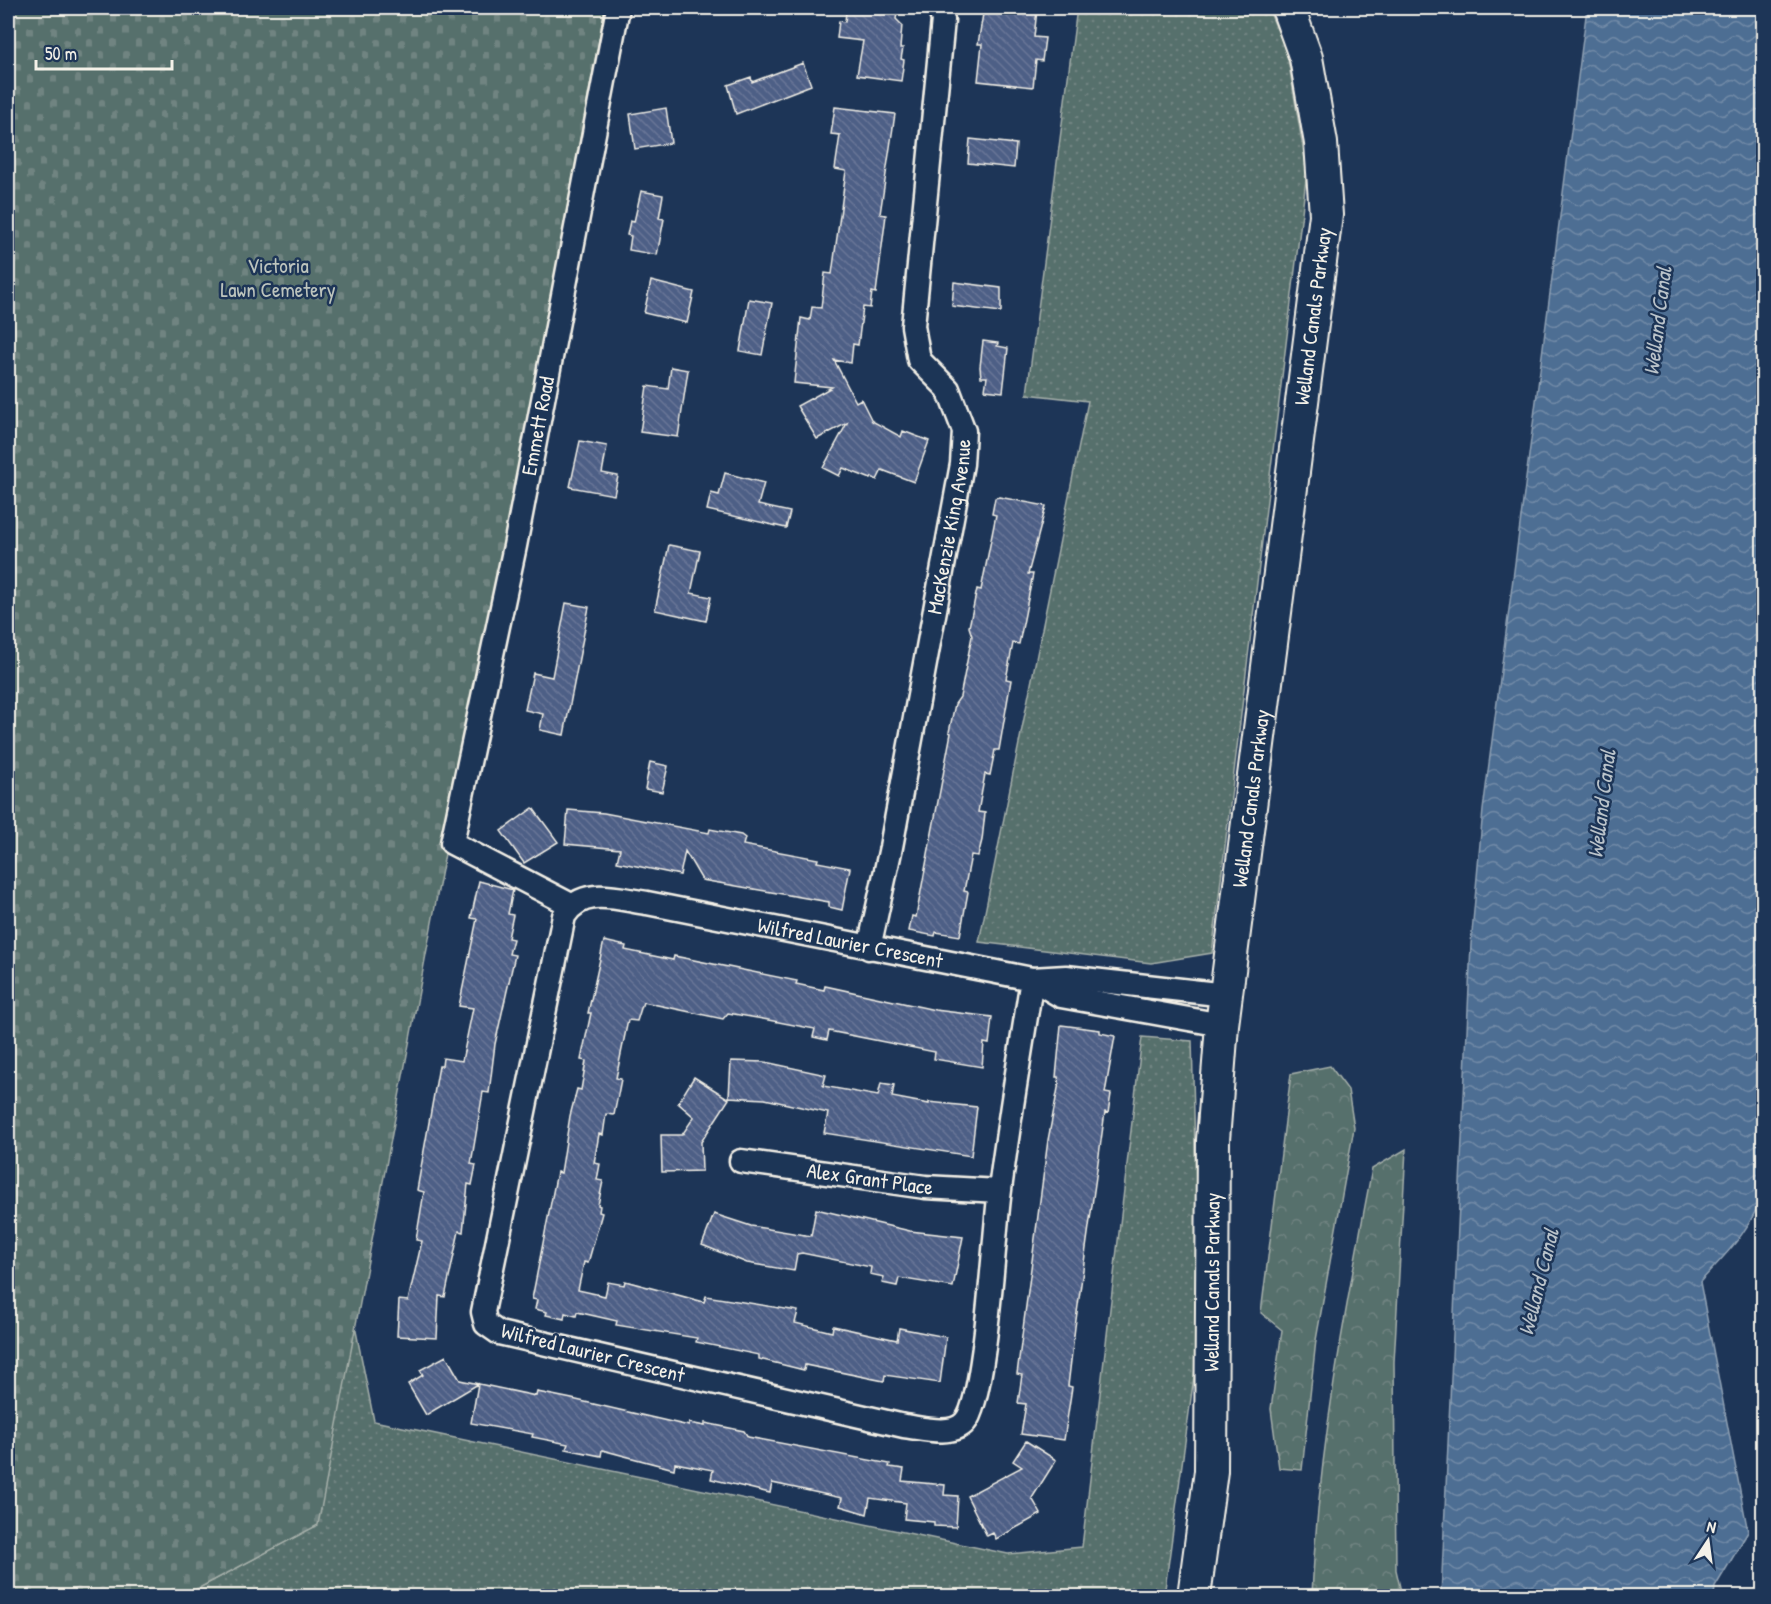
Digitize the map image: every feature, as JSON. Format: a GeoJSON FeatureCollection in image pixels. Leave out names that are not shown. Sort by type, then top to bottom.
{"type":"FeatureCollection","features":[{"type":"Feature","properties":{"kind":"main road","name":"Welland Canals Parkway"},"geometry":{"type":"LineString","coordinates":[[1194,1596],[1211,1471],[1213,1140],[1224,1010],[1326,215],[1321,143],[1306,58],[1288,8]]}},
{"type":"Feature","properties":{"kind":"street","name":"Emmett Road"},"geometry":{"type":"LineString","coordinates":[[571,905],[452,843],[515,546],[618,8]]}},
{"type":"Feature","properties":{"kind":"street","name":"MacKenzie King Avenue"},"geometry":{"type":"LineString","coordinates":[[869,948],[891,847],[962,464],[964,431],[948,389],[919,360],[913,326],[943,20],[939,8]]}},
{"type":"Feature","properties":{"kind":"street","name":"Wilfred Laurier Crescent"},"geometry":{"type":"LineString","coordinates":[[1032,979],[999,1191],[990,1292],[974,1398],[971,1413],[964,1424],[951,1431],[904,1426],[499,1333],[486,1324],[483,1312],[561,927],[564,915],[571,905],[589,896],[605,897],[1032,979],[1066,977],[1224,1010]]}},
{"type":"Feature","properties":{"kind":"street","name":"Wilfred Laurier Crescent"},"geometry":{"type":"LineString","coordinates":[[1032,979],[1061,996],[1224,1010]]}},
{"type":"Feature","properties":{"kind":"street","name":"Alex Grant Place"},"geometry":{"type":"LineString","coordinates":[[741,1161],[925,1187],[999,1191]]}},
{"type":"Feature","properties":{"kind":"green space","name":"Victoria Lawn Cemetery"},"geometry":{"type":"Polygon","coordinates":[[[8,8],[605,8],[318,1525],[184,1596],[8,1596],[8,8]]]}},
{"type":"Feature","properties":{"kind":"green space"},"geometry":{"type":"Polygon","coordinates":[[[1077,8],[1268,8],[1287,53],[1307,171],[1212,953],[1151,963],[979,942],[1088,401],[1027,394],[1077,8]]]}},
{"type":"Feature","properties":{"kind":"green space"},"geometry":{"type":"Polygon","coordinates":[[[1142,1037],[1192,1041],[1200,1332],[1164,1596],[184,1596],[317,1525],[355,1326],[374,1421],[1008,1554],[1082,1547],[1142,1037]]]}},
{"type":"Feature","properties":{"kind":"green space"},"geometry":{"type":"Polygon","coordinates":[[[1330,1066],[1348,1090],[1354,1128],[1316,1340],[1302,1470],[1279,1468],[1271,1409],[1282,1330],[1261,1313],[1291,1074],[1330,1066]]]}},
{"type":"Feature","properties":{"kind":"green space"},"geometry":{"type":"Polygon","coordinates":[[[1406,1149],[1394,1362],[1396,1570],[1402,1596],[1312,1596],[1320,1488],[1334,1382],[1372,1169],[1406,1149]]]}},
{"type":"Feature","properties":{"kind":"water","name":"Welland Canal"},"geometry":{"type":"Polygon","coordinates":[[[1587,8],[1763,8],[1763,1189],[1753,1216],[1738,1240],[1700,1282],[1748,1532],[1715,1587],[1714,1596],[1441,1596],[1471,944],[1483,810],[1587,8]]]}},
{"type":"Feature","properties":{"kind":"building"},"geometry":{"type":"Polygon","coordinates":[[[868,8],[898,8],[896,19],[902,25],[900,48],[903,48],[901,59],[904,60],[901,81],[857,75],[863,41],[837,38],[839,21],[845,22],[846,11],[868,10],[868,8]]]}},
{"type":"Feature","properties":{"kind":"building"},"geometry":{"type":"Polygon","coordinates":[[[984,8],[1037,10],[1034,37],[1045,38],[1042,61],[1036,60],[1033,87],[978,81],[982,44],[978,44],[984,8]]]}},
{"type":"Feature","properties":{"kind":"building"},"geometry":{"type":"Polygon","coordinates":[[[803,63],[811,85],[736,114],[728,85],[751,77],[752,82],[803,63]]]}},
{"type":"Feature","properties":{"kind":"building"},"geometry":{"type":"Polygon","coordinates":[[[835,107],[895,114],[880,214],[886,215],[876,293],[872,292],[870,308],[863,307],[858,345],[853,344],[851,363],[834,360],[856,402],[861,399],[872,421],[901,437],[903,431],[929,441],[914,482],[882,470],[877,480],[843,468],[839,476],[823,468],[847,423],[817,439],[797,406],[832,387],[794,383],[801,318],[810,320],[812,307],[821,308],[825,273],[832,274],[846,171],[835,169],[840,135],[831,134],[835,107]]]}},
{"type":"Feature","properties":{"kind":"building"},"geometry":{"type":"Polygon","coordinates":[[[666,108],[671,143],[635,149],[630,114],[666,108]]]}},
{"type":"Feature","properties":{"kind":"building"},"geometry":{"type":"Polygon","coordinates":[[[970,139],[1016,144],[1014,168],[968,163],[970,139]]]}},
{"type":"Feature","properties":{"kind":"building"},"geometry":{"type":"Polygon","coordinates":[[[641,191],[663,195],[659,218],[664,219],[657,255],[629,250],[631,236],[627,235],[630,221],[634,222],[641,191]]]}},
{"type":"Feature","properties":{"kind":"building"},"geometry":{"type":"Polygon","coordinates":[[[651,281],[694,292],[687,323],[644,313],[651,281]]]}},
{"type":"Feature","properties":{"kind":"building"},"geometry":{"type":"Polygon","coordinates":[[[954,282],[1001,288],[1001,312],[952,306],[954,282]]]}},
{"type":"Feature","properties":{"kind":"building"},"geometry":{"type":"Polygon","coordinates":[[[749,299],[772,303],[762,355],[740,351],[749,299]]]}},
{"type":"Feature","properties":{"kind":"building"},"geometry":{"type":"Polygon","coordinates":[[[983,341],[998,343],[997,346],[1008,348],[1003,392],[985,390],[987,377],[981,377],[980,367],[983,341]]]}},
{"type":"Feature","properties":{"kind":"building"},"geometry":{"type":"Polygon","coordinates":[[[671,367],[688,370],[678,437],[640,432],[647,386],[668,389],[671,367]]]}},
{"type":"Feature","properties":{"kind":"building"},"geometry":{"type":"Polygon","coordinates":[[[580,441],[607,446],[602,473],[618,476],[614,495],[570,487],[580,441]]]}},
{"type":"Feature","properties":{"kind":"building"},"geometry":{"type":"Polygon","coordinates":[[[725,473],[764,483],[758,505],[790,512],[786,528],[707,510],[711,493],[719,495],[725,473]]]}},
{"type":"Feature","properties":{"kind":"building"},"geometry":{"type":"Polygon","coordinates":[[[995,498],[1046,506],[1028,574],[1033,574],[1019,644],[1013,643],[1006,679],[1011,680],[999,750],[995,750],[990,775],[985,774],[978,812],[985,813],[982,840],[978,856],[971,855],[964,891],[968,892],[960,936],[936,932],[935,936],[909,931],[912,916],[916,917],[951,733],[949,732],[955,704],[960,697],[972,636],[969,627],[977,589],[981,590],[996,515],[992,514],[995,498]]]}},
{"type":"Feature","properties":{"kind":"building"},"geometry":{"type":"Polygon","coordinates":[[[669,545],[700,551],[691,593],[711,597],[706,621],[655,610],[669,545]]]}},
{"type":"Feature","properties":{"kind":"building"},"geometry":{"type":"Polygon","coordinates":[[[566,603],[589,607],[564,735],[540,730],[543,714],[525,710],[533,673],[552,677],[566,603]]]}},
{"type":"Feature","properties":{"kind":"building"},"geometry":{"type":"Polygon","coordinates":[[[650,762],[668,766],[662,792],[645,789],[650,762]]]}},
{"type":"Feature","properties":{"kind":"building"},"geometry":{"type":"Polygon","coordinates":[[[533,808],[558,842],[524,863],[501,831],[533,808]]]}},
{"type":"Feature","properties":{"kind":"building"},"geometry":{"type":"Polygon","coordinates":[[[568,810],[604,813],[709,833],[710,829],[741,835],[745,838],[743,845],[818,859],[817,862],[850,868],[842,910],[829,907],[829,902],[702,880],[685,851],[680,875],[617,862],[620,849],[565,844],[568,810]]]}},
{"type":"Feature","properties":{"kind":"building"},"geometry":{"type":"Polygon","coordinates":[[[479,881],[513,890],[508,914],[513,915],[508,938],[513,939],[509,954],[515,955],[495,1044],[489,1093],[483,1092],[471,1164],[476,1165],[472,1185],[468,1184],[463,1232],[459,1231],[445,1297],[439,1296],[437,1338],[397,1336],[399,1300],[408,1301],[422,1241],[416,1240],[424,1192],[417,1190],[439,1066],[442,1066],[443,1058],[462,1061],[473,1008],[459,1006],[477,919],[471,918],[479,881]]]}},
{"type":"Feature","properties":{"kind":"building"},"geometry":{"type":"Polygon","coordinates":[[[604,941],[626,946],[625,950],[673,960],[674,956],[797,981],[796,984],[824,990],[825,986],[935,1010],[992,1017],[989,1044],[984,1043],[982,1067],[934,1059],[935,1052],[829,1031],[827,1040],[813,1037],[815,1029],[728,1013],[723,1019],[643,1002],[637,1021],[628,1020],[616,1078],[621,1079],[614,1115],[606,1114],[603,1135],[599,1134],[594,1163],[600,1164],[597,1180],[603,1181],[598,1205],[600,1206],[599,1212],[602,1213],[588,1263],[584,1262],[578,1290],[605,1296],[608,1282],[624,1285],[625,1281],[704,1302],[706,1296],[798,1311],[795,1323],[832,1332],[833,1326],[897,1340],[899,1328],[946,1337],[940,1383],[885,1375],[884,1381],[805,1365],[804,1370],[759,1359],[759,1355],[696,1342],[697,1338],[616,1325],[617,1321],[577,1312],[576,1316],[565,1313],[564,1319],[546,1315],[547,1312],[535,1309],[537,1300],[532,1299],[557,1172],[561,1173],[570,1116],[577,1089],[581,1090],[586,1061],[581,1060],[591,1013],[588,1013],[604,941]]]}},
{"type":"Feature","properties":{"kind":"building"},"geometry":{"type":"Polygon","coordinates":[[[1061,1025],[1100,1030],[1100,1033],[1115,1036],[1105,1093],[1111,1094],[1108,1113],[1105,1112],[1075,1327],[1068,1386],[1072,1387],[1064,1440],[1021,1434],[1026,1404],[1018,1403],[1022,1375],[1017,1374],[1048,1140],[1059,1083],[1056,1077],[1061,1025]]]}},
{"type":"Feature","properties":{"kind":"building"},"geometry":{"type":"Polygon","coordinates":[[[731,1061],[765,1062],[826,1075],[823,1086],[878,1096],[881,1083],[894,1085],[892,1097],[929,1104],[929,1102],[977,1107],[971,1156],[824,1133],[828,1113],[765,1099],[729,1097],[731,1061]]]}},
{"type":"Feature","properties":{"kind":"building"},"geometry":{"type":"Polygon","coordinates":[[[694,1077],[729,1099],[701,1142],[702,1171],[662,1172],[661,1135],[682,1135],[694,1117],[678,1103],[694,1077]]]}},
{"type":"Feature","properties":{"kind":"building"},"geometry":{"type":"Polygon","coordinates":[[[816,1209],[910,1231],[963,1237],[953,1287],[899,1278],[897,1286],[882,1283],[884,1277],[870,1274],[871,1267],[802,1253],[797,1254],[794,1271],[747,1263],[702,1245],[714,1214],[751,1226],[811,1236],[816,1209]]]}},
{"type":"Feature","properties":{"kind":"building"},"geometry":{"type":"Polygon","coordinates":[[[446,1356],[460,1380],[536,1396],[537,1392],[572,1399],[689,1426],[689,1423],[705,1426],[705,1423],[744,1431],[748,1437],[890,1464],[889,1467],[904,1469],[902,1481],[945,1485],[944,1495],[958,1496],[956,1527],[934,1526],[934,1522],[904,1519],[906,1503],[870,1498],[867,1514],[840,1506],[842,1498],[772,1483],[770,1493],[711,1479],[713,1470],[675,1463],[674,1469],[602,1450],[601,1456],[566,1449],[568,1444],[532,1437],[533,1434],[471,1423],[478,1384],[426,1415],[408,1384],[423,1375],[420,1370],[446,1356]]]}},
{"type":"Feature","properties":{"kind":"building"},"geometry":{"type":"Polygon","coordinates":[[[1026,1441],[1056,1460],[1032,1498],[1041,1514],[996,1539],[993,1533],[987,1536],[967,1496],[1022,1467],[1013,1461],[1026,1441]]]}}]}
